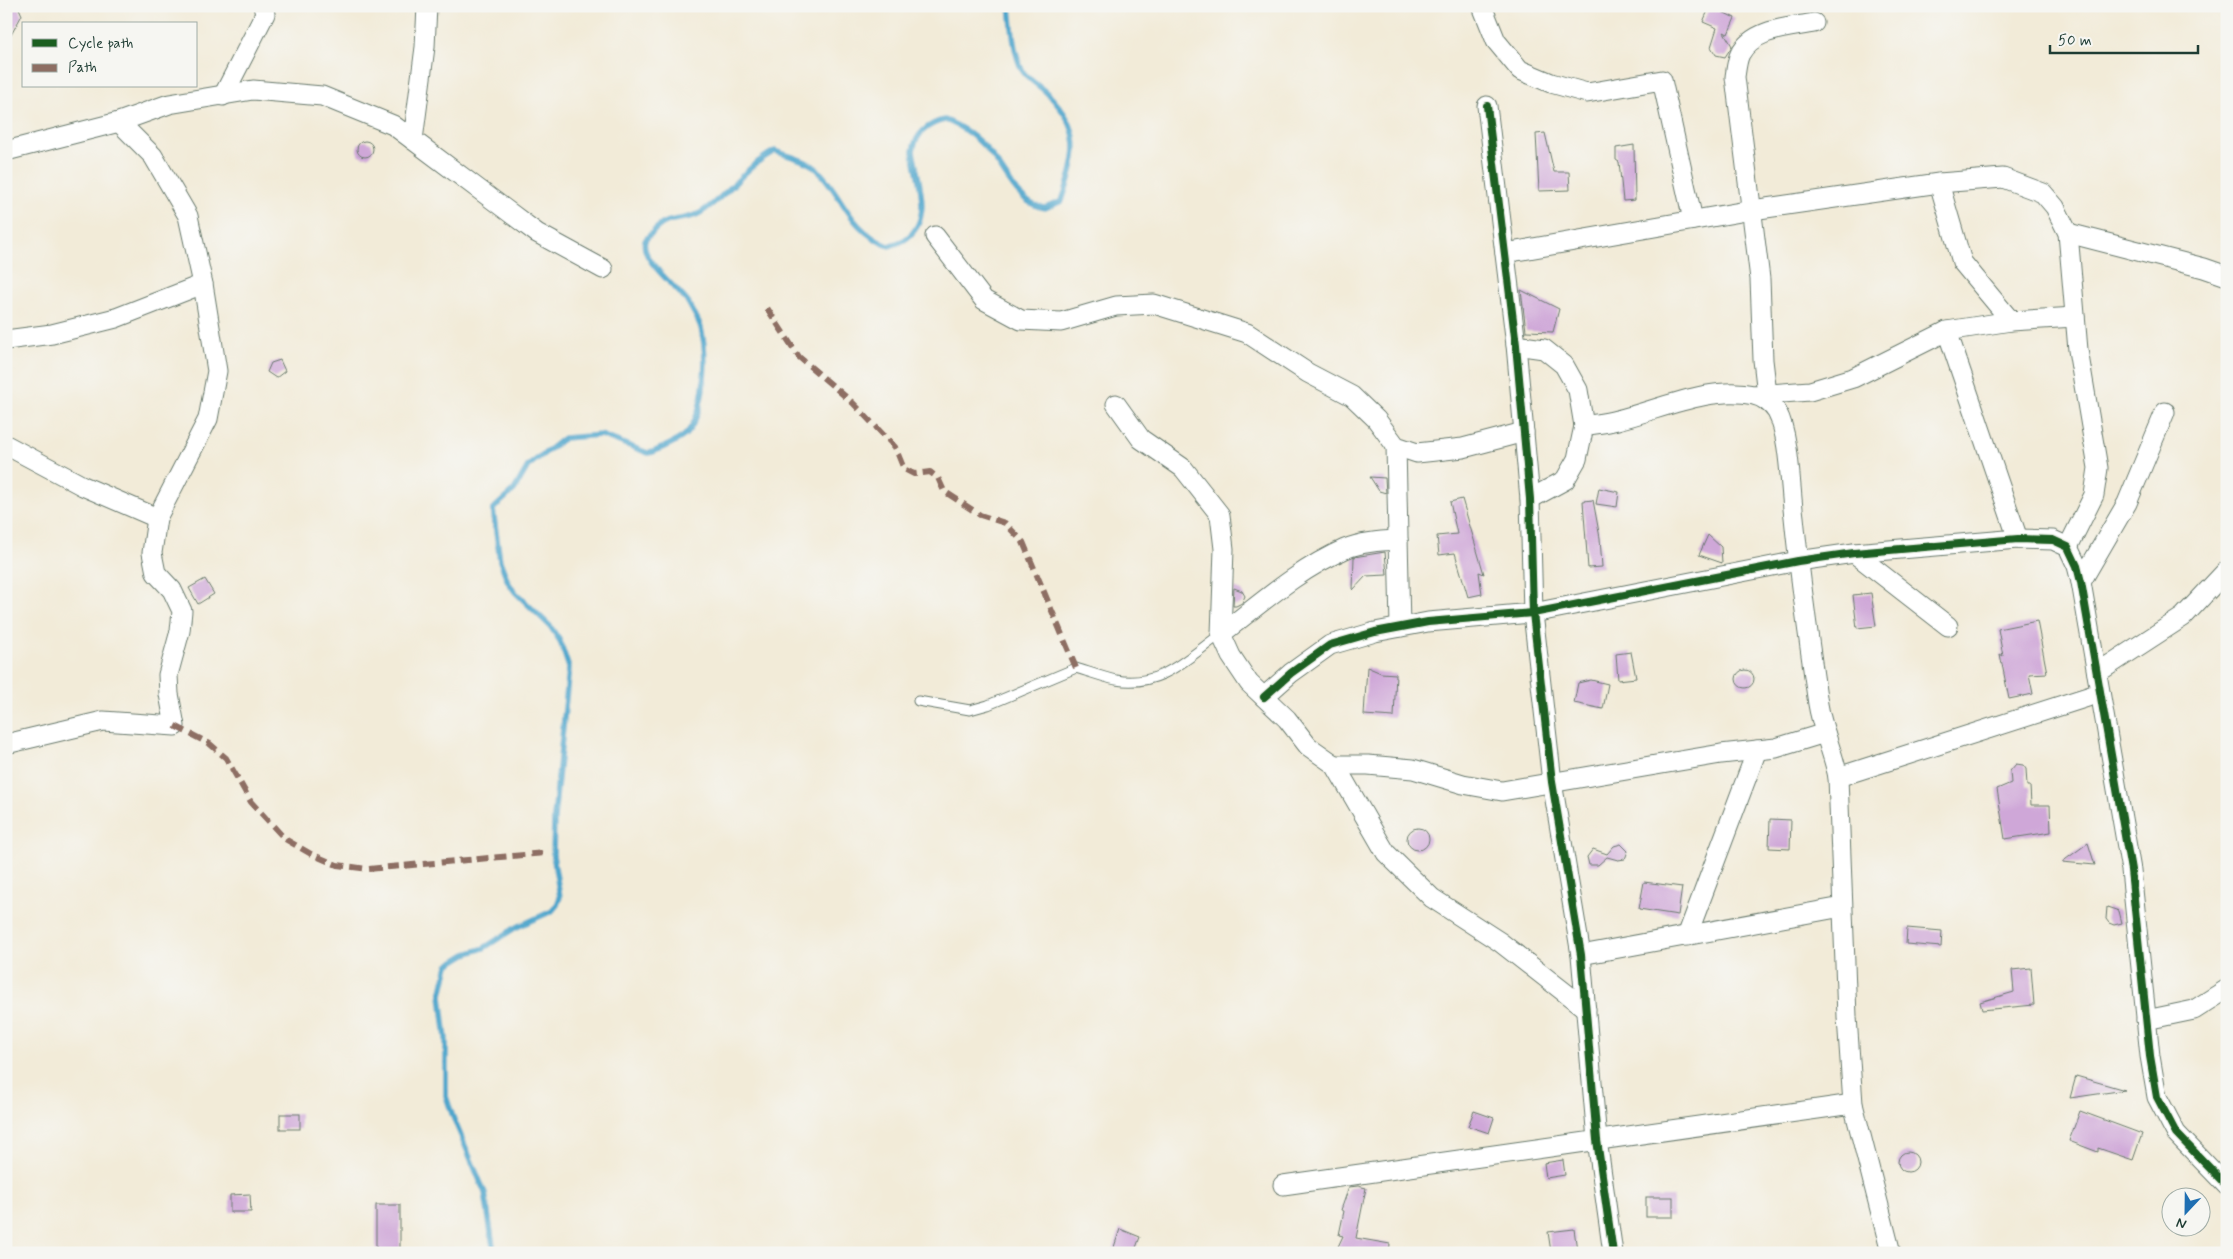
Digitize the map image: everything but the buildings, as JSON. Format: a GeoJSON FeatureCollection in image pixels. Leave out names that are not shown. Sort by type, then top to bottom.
{"type":"FeatureCollection","features":[{"type":"Feature","properties":{"kind":"street"},"geometry":{"type":"LineString","coordinates":[[413,140],[425,47],[428,6]]}},
{"type":"Feature","properties":{"kind":"street"},"geometry":{"type":"LineString","coordinates":[[1482,6],[1496,41],[1520,70],[1551,83],[1587,93],[1662,80],[1693,220]]}},
{"type":"Feature","properties":{"kind":"street"},"geometry":{"type":"LineString","coordinates":[[223,96],[268,9]]}},
{"type":"Feature","properties":{"kind":"street"},"geometry":{"type":"LineString","coordinates":[[1814,23],[1764,33],[1748,42],[1739,56],[1735,77],[1760,279],[1761,394],[1777,413],[1785,437],[1798,561],[1819,707],[1825,732],[1834,753],[1838,776],[1847,1017],[1854,1104],[1890,1253]]}},
{"type":"Feature","properties":{"kind":"street"},"geometry":{"type":"LineString","coordinates":[[6,152],[119,122],[168,104],[253,90],[322,96],[393,125],[537,232],[603,270]]}},
{"type":"Feature","properties":{"kind":"street"},"geometry":{"type":"LineString","coordinates":[[1487,106],[1516,345],[1524,432],[1530,499],[1533,613],[1552,782],[1581,955],[1597,1140],[1614,1253]]}},
{"type":"Feature","properties":{"kind":"street"},"geometry":{"type":"LineString","coordinates":[[6,744],[103,721],[175,726],[169,694],[168,675],[180,631],[182,610],[172,590],[156,574],[152,553],[157,518],[208,419],[217,371],[203,284],[188,216],[153,156],[119,122]]}},
{"type":"Feature","properties":{"kind":"street"},"geometry":{"type":"LineString","coordinates":[[1505,252],[1752,210],[1939,183],[2003,178],[2042,193],[2055,207],[2068,233],[2075,317],[2092,439],[2098,468],[2094,495],[2068,547]]}},
{"type":"Feature","properties":{"kind":"street"},"geometry":{"type":"LineString","coordinates":[[1939,183],[1962,262],[2011,321]]}},
{"type":"Feature","properties":{"kind":"street"},"geometry":{"type":"LineString","coordinates":[[2068,233],[2204,268],[2227,276]]}},
{"type":"Feature","properties":{"kind":"street"},"geometry":{"type":"LineString","coordinates":[[935,236],[984,300],[1021,320],[1061,322],[1116,306],[1154,304],[1247,333],[1308,373],[1352,396],[1376,419],[1396,446],[1416,453],[1453,449],[1524,432]]}},
{"type":"Feature","properties":{"kind":"street"},"geometry":{"type":"LineString","coordinates":[[6,340],[52,334],[116,318],[203,284]]}},
{"type":"Feature","properties":{"kind":"street"},"geometry":{"type":"LineString","coordinates":[[1584,426],[1617,420],[1679,402],[1721,394],[1810,391],[1853,378],[1947,331],[2011,321],[2075,317]]}},
{"type":"Feature","properties":{"kind":"street"},"geometry":{"type":"LineString","coordinates":[[1947,331],[2018,538]]}},
{"type":"Feature","properties":{"kind":"street"},"geometry":{"type":"LineString","coordinates":[[1516,345],[1544,349],[1564,365],[1578,390],[1584,426],[1577,459],[1565,480],[1530,499]]}},
{"type":"Feature","properties":{"kind":"street"},"geometry":{"type":"LineString","coordinates":[[1116,404],[1141,439],[1183,468],[1220,515],[1224,549],[1221,634],[1231,656],[1249,683],[1287,719],[1308,746],[1336,765],[1386,853],[1432,898],[1500,942],[1586,1009]]}},
{"type":"Feature","properties":{"kind":"street"},"geometry":{"type":"LineString","coordinates":[[2081,582],[2127,503],[2166,412]]}},
{"type":"Feature","properties":{"kind":"street"},"geometry":{"type":"LineString","coordinates":[[6,445],[83,486],[157,518]]}},
{"type":"Feature","properties":{"kind":"street"},"geometry":{"type":"LineString","coordinates":[[1396,446],[1400,627]]}},
{"type":"Feature","properties":{"kind":"street"},"geometry":{"type":"LineString","coordinates":[[1264,697],[1291,673],[1330,645],[1400,627],[1428,622],[1533,613],[1798,561],[1854,553],[2018,538],[2052,540],[2068,547],[2077,566],[2081,582],[2131,870],[2146,1020],[2157,1098],[2176,1133],[2227,1186]]}},
{"type":"Feature","properties":{"kind":"street"},"geometry":{"type":"LineString","coordinates":[[1221,634],[1294,577],[1345,549],[1366,543],[1398,540]]}},
{"type":"Feature","properties":{"kind":"street"},"geometry":{"type":"LineString","coordinates":[[1854,553],[1948,626]]}},
{"type":"Feature","properties":{"kind":"street"},"geometry":{"type":"LineString","coordinates":[[2097,673],[2183,617],[2227,570]]}},
{"type":"Feature","properties":{"kind":"street"},"geometry":{"type":"LineString","coordinates":[[1838,776],[2100,693]]}},
{"type":"Feature","properties":{"kind":"street"},"geometry":{"type":"LineString","coordinates":[[1336,765],[1368,765],[1413,769],[1463,784],[1502,791],[1776,748],[1825,732]]}},
{"type":"Feature","properties":{"kind":"street"},"geometry":{"type":"LineString","coordinates":[[1687,936],[1757,750]]}},
{"type":"Feature","properties":{"kind":"street"},"geometry":{"type":"LineString","coordinates":[[1581,955],[1842,907]]}},
{"type":"Feature","properties":{"kind":"street"},"geometry":{"type":"LineString","coordinates":[[2146,1020],[2194,1010],[2227,989]]}},
{"type":"Feature","properties":{"kind":"street"},"geometry":{"type":"LineString","coordinates":[[1282,1186],[1854,1104]]}},
{"type":"Feature","properties":{"kind":"lane"},"geometry":{"type":"LineString","coordinates":[[918,700],[970,710],[988,706],[1076,668],[1116,680],[1145,681],[1165,675],[1221,634]]}},
{"type":"Feature","properties":{"kind":"waterway"},"geometry":{"type":"LineString","coordinates":[[494,1253],[485,1193],[446,1096],[446,1039],[441,995],[448,965],[466,954],[484,948],[515,928],[552,911],[557,905],[560,897],[553,855],[554,818],[569,668],[560,641],[550,626],[515,592],[508,582],[500,561],[493,509],[514,490],[528,466],[564,438],[601,435],[648,453],[670,444],[686,434],[698,412],[704,383],[705,368],[701,328],[689,304],[648,257],[645,241],[659,226],[700,213],[720,198],[755,164],[775,151],[803,161],[818,170],[856,222],[865,231],[889,246],[907,238],[915,229],[920,219],[922,197],[913,151],[914,145],[924,130],[939,121],[945,120],[957,126],[980,142],[995,159],[1012,186],[1027,201],[1045,208],[1062,201],[1072,170],[1075,144],[1073,131],[1068,119],[1059,107],[1022,70],[1015,47],[1010,6]]}},
{"type":"Feature","properties":{"kind":"marked path"},"geometry":{"type":"LineString","coordinates":[[767,308],[799,357],[853,403],[895,447],[904,469],[914,474],[930,472],[938,478],[944,491],[980,515],[1005,523],[1023,542],[1076,668]]}},
{"type":"Feature","properties":{"kind":"marked path"},"geometry":{"type":"LineString","coordinates":[[175,726],[210,744],[226,758],[251,802],[285,839],[311,854],[337,865],[368,869],[545,853]]}},
{"type":"Feature","properties":{"kind":"cycle path"},"geometry":{"type":"LineString","coordinates":[[1487,106],[1516,345],[1530,499],[1533,613],[1552,782],[1581,955],[1597,1140],[1613,1253]]}},
{"type":"Feature","properties":{"kind":"cycle path"},"geometry":{"type":"LineString","coordinates":[[1264,697],[1291,673],[1330,645],[1375,632],[1428,622],[1533,613],[1798,561],[1854,553],[2018,539],[2053,540],[2068,547],[2077,566],[2081,582],[2131,870],[2150,1056],[2157,1097],[2176,1133],[2227,1186]]}}]}
